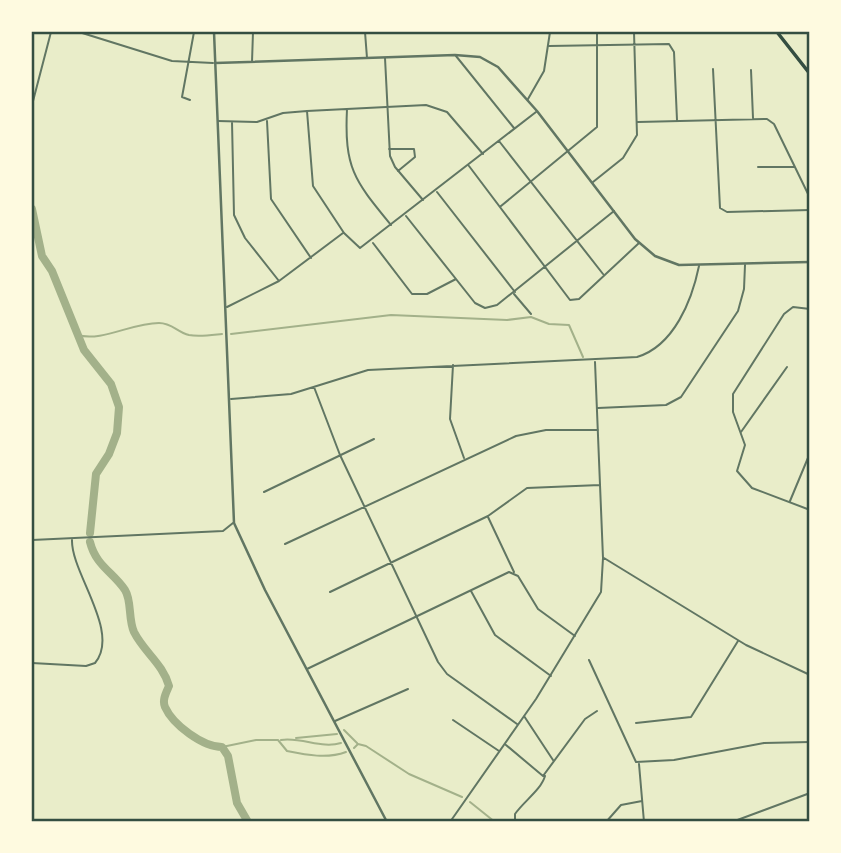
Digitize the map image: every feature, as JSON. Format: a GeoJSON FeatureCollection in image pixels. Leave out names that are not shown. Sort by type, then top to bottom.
{"type":"FeatureCollection","features":[{"type":"Feature","properties":{"kind":"highway"},"geometry":{"type":"LineString","coordinates":[[777,32],[810,74]]}},
{"type":"Feature","properties":{"kind":"street"},"geometry":{"type":"LineString","coordinates":[[32,105],[51,32]]}},
{"type":"Feature","properties":{"kind":"street"},"geometry":{"type":"LineString","coordinates":[[79,32],[154,57],[186,63],[455,55],[480,57],[492,63],[528,100],[639,243],[662,260],[679,265],[810,262]]}},
{"type":"Feature","properties":{"kind":"street"},"geometry":{"type":"LineString","coordinates":[[190,100],[182,97],[186,63],[194,32]]}},
{"type":"Feature","properties":{"kind":"street"},"geometry":{"type":"LineString","coordinates":[[214,32],[234,523],[387,821]]}},
{"type":"Feature","properties":{"kind":"street"},"geometry":{"type":"LineString","coordinates":[[253,32],[253,63]]}},
{"type":"Feature","properties":{"kind":"street"},"geometry":{"type":"LineString","coordinates":[[365,32],[367,59]]}},
{"type":"Feature","properties":{"kind":"street"},"geometry":{"type":"LineString","coordinates":[[528,100],[544,71],[550,32]]}},
{"type":"Feature","properties":{"kind":"street"},"geometry":{"type":"LineString","coordinates":[[500,206],[595,131],[599,123],[597,32]]}},
{"type":"Feature","properties":{"kind":"street"},"geometry":{"type":"LineString","coordinates":[[592,183],[630,150],[635,140],[638,122],[634,32]]}},
{"type":"Feature","properties":{"kind":"street"},"geometry":{"type":"LineString","coordinates":[[549,46],[665,44],[673,49],[677,121]]}},
{"type":"Feature","properties":{"kind":"street"},"geometry":{"type":"LineString","coordinates":[[455,55],[514,129]]}},
{"type":"Feature","properties":{"kind":"street"},"geometry":{"type":"LineString","coordinates":[[385,58],[388,149],[398,171],[423,201]]}},
{"type":"Feature","properties":{"kind":"street"},"geometry":{"type":"LineString","coordinates":[[713,69],[719,204],[723,211],[810,210]]}},
{"type":"Feature","properties":{"kind":"street"},"geometry":{"type":"LineString","coordinates":[[751,70],[753,119]]}},
{"type":"Feature","properties":{"kind":"street"},"geometry":{"type":"LineString","coordinates":[[217,121],[267,120],[283,113],[307,111],[426,105],[440,108],[452,117],[483,154]]}},
{"type":"Feature","properties":{"kind":"street"},"geometry":{"type":"LineString","coordinates":[[347,109],[351,170],[358,184],[391,226]]}},
{"type":"Feature","properties":{"kind":"street"},"geometry":{"type":"LineString","coordinates":[[307,111],[312,180],[344,233],[358,248],[372,242],[537,111]]}},
{"type":"Feature","properties":{"kind":"street"},"geometry":{"type":"LineString","coordinates":[[638,122],[753,119],[771,121],[810,198]]}},
{"type":"Feature","properties":{"kind":"street"},"geometry":{"type":"LineString","coordinates":[[267,120],[271,199],[312,258]]}},
{"type":"Feature","properties":{"kind":"street"},"geometry":{"type":"LineString","coordinates":[[232,122],[234,215],[245,238],[279,281]]}},
{"type":"Feature","properties":{"kind":"street"},"geometry":{"type":"LineString","coordinates":[[499,141],[604,275]]}},
{"type":"Feature","properties":{"kind":"street"},"geometry":{"type":"LineString","coordinates":[[388,149],[414,149],[415,157],[398,171]]}},
{"type":"Feature","properties":{"kind":"street"},"geometry":{"type":"LineString","coordinates":[[468,166],[573,300],[579,299],[639,243]]}},
{"type":"Feature","properties":{"kind":"street"},"geometry":{"type":"LineString","coordinates":[[758,167],[795,167]]}},
{"type":"Feature","properties":{"kind":"street"},"geometry":{"type":"LineString","coordinates":[[436,191],[531,314]]}},
{"type":"Feature","properties":{"kind":"street"},"geometry":{"type":"LineString","coordinates":[[405,215],[475,303],[485,308],[497,305],[614,211]]}},
{"type":"Feature","properties":{"kind":"street"},"geometry":{"type":"LineString","coordinates":[[225,308],[279,281],[344,233]]}},
{"type":"Feature","properties":{"kind":"street"},"geometry":{"type":"LineString","coordinates":[[372,242],[412,294],[427,294],[456,279]]}},
{"type":"Feature","properties":{"kind":"street"},"geometry":{"type":"LineString","coordinates":[[597,408],[666,405],[681,397],[738,311],[744,289],[745,264]]}},
{"type":"Feature","properties":{"kind":"street"},"geometry":{"type":"LineString","coordinates":[[228,400],[285,395],[356,371],[453,364],[595,361],[637,357],[659,345],[688,305],[699,265]]}},
{"type":"Feature","properties":{"kind":"street"},"geometry":{"type":"LineString","coordinates":[[810,309],[793,307],[787,310],[738,382],[732,405],[745,445],[737,471],[752,488],[810,510]]}},
{"type":"Feature","properties":{"kind":"street"},"geometry":{"type":"LineString","coordinates":[[450,821],[551,676],[601,592],[603,558],[595,361]]}},
{"type":"Feature","properties":{"kind":"street"},"geometry":{"type":"LineString","coordinates":[[453,364],[450,419],[465,459]]}},
{"type":"Feature","properties":{"kind":"street"},"geometry":{"type":"LineString","coordinates":[[741,432],[787,367]]}},
{"type":"Feature","properties":{"kind":"street"},"geometry":{"type":"LineString","coordinates":[[313,386],[365,509],[447,674],[517,724]]}},
{"type":"Feature","properties":{"kind":"street"},"geometry":{"type":"LineString","coordinates":[[285,544],[365,509],[516,436],[534,431],[598,430]]}},
{"type":"Feature","properties":{"kind":"street"},"geometry":{"type":"LineString","coordinates":[[264,492],[374,439]]}},
{"type":"Feature","properties":{"kind":"street"},"geometry":{"type":"LineString","coordinates":[[789,502],[810,453]]}},
{"type":"Feature","properties":{"kind":"street"},"geometry":{"type":"LineString","coordinates":[[330,592],[488,516],[531,487],[601,485]]}},
{"type":"Feature","properties":{"kind":"street"},"geometry":{"type":"LineString","coordinates":[[488,516],[514,573],[538,609],[576,637]]}},
{"type":"Feature","properties":{"kind":"street"},"geometry":{"type":"LineString","coordinates":[[32,540],[223,531],[234,523]]}},
{"type":"Feature","properties":{"kind":"street"},"geometry":{"type":"LineString","coordinates":[[32,663],[86,666],[95,663],[101,654],[99,622],[74,555],[72,538]]}},
{"type":"Feature","properties":{"kind":"street"},"geometry":{"type":"LineString","coordinates":[[603,558],[739,640],[810,676]]}},
{"type":"Feature","properties":{"kind":"street"},"geometry":{"type":"LineString","coordinates":[[307,669],[504,573],[514,573]]}},
{"type":"Feature","properties":{"kind":"street"},"geometry":{"type":"LineString","coordinates":[[471,590],[495,635],[551,676]]}},
{"type":"Feature","properties":{"kind":"street"},"geometry":{"type":"LineString","coordinates":[[636,723],[691,717],[739,640]]}},
{"type":"Feature","properties":{"kind":"street"},"geometry":{"type":"LineString","coordinates":[[589,660],[634,760],[639,763],[689,758],[764,743],[810,742]]}},
{"type":"Feature","properties":{"kind":"street"},"geometry":{"type":"LineString","coordinates":[[335,722],[408,689]]}},
{"type":"Feature","properties":{"kind":"street"},"geometry":{"type":"LineString","coordinates":[[515,821],[514,814],[531,793],[541,787],[545,775],[584,719],[597,711]]}},
{"type":"Feature","properties":{"kind":"street"},"geometry":{"type":"LineString","coordinates":[[523,716],[531,722],[532,732],[546,754],[555,761]]}},
{"type":"Feature","properties":{"kind":"street"},"geometry":{"type":"LineString","coordinates":[[453,720],[500,751]]}},
{"type":"Feature","properties":{"kind":"street"},"geometry":{"type":"LineString","coordinates":[[505,744],[539,775],[545,775]]}},
{"type":"Feature","properties":{"kind":"street"},"geometry":{"type":"LineString","coordinates":[[639,763],[644,821]]}},
{"type":"Feature","properties":{"kind":"street"},"geometry":{"type":"LineString","coordinates":[[732,821],[810,793]]}},
{"type":"Feature","properties":{"kind":"street"},"geometry":{"type":"LineString","coordinates":[[606,821],[621,805],[642,802]]}},
{"type":"Feature","properties":{"kind":"waterway"},"geometry":{"type":"LineString","coordinates":[[32,209],[42,256],[52,271],[84,350],[111,384],[119,407],[117,433],[109,454],[96,474],[90,533]]}},
{"type":"Feature","properties":{"kind":"waterway"},"geometry":{"type":"LineString","coordinates":[[231,334],[391,315],[507,320],[531,317],[549,324],[569,325],[583,357]]}},
{"type":"Feature","properties":{"kind":"waterway"},"geometry":{"type":"LineString","coordinates":[[77,335],[97,336],[159,323],[189,335],[222,334]]}},
{"type":"Feature","properties":{"kind":"waterway"},"geometry":{"type":"LineString","coordinates":[[90,542],[96,557],[125,590],[134,632],[166,678],[169,686],[164,699],[165,707],[189,734],[206,743],[222,747],[228,756],[237,803],[248,822]]}},
{"type":"Feature","properties":{"kind":"waterway"},"geometry":{"type":"LineString","coordinates":[[344,730],[357,743]]}},
{"type":"Feature","properties":{"kind":"waterway"},"geometry":{"type":"LineString","coordinates":[[296,738],[337,734]]}},
{"type":"Feature","properties":{"kind":"waterway"},"geometry":{"type":"LineString","coordinates":[[222,747],[256,740],[278,740],[287,751],[302,754],[324,756],[346,752]]}},
{"type":"Feature","properties":{"kind":"waterway"},"geometry":{"type":"LineString","coordinates":[[281,740],[326,745],[341,743]]}},
{"type":"Feature","properties":{"kind":"waterway"},"geometry":{"type":"LineString","coordinates":[[354,748],[358,744],[366,746],[409,774],[462,797]]}},
{"type":"Feature","properties":{"kind":"waterway"},"geometry":{"type":"LineString","coordinates":[[470,802],[495,822]]}}]}
